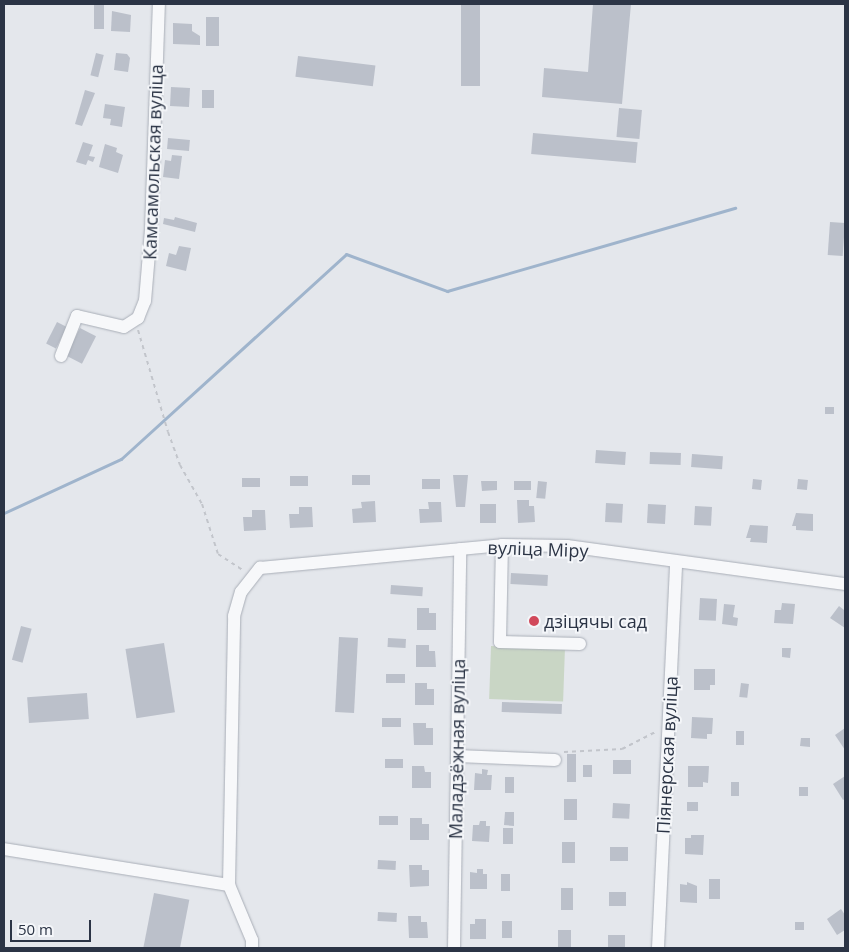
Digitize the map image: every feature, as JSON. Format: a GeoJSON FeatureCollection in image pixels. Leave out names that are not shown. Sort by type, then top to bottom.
{"type":"FeatureCollection","features":[{"type":"Feature","properties":{"kind":"street","name":"Камсамольская вуліца"},"geometry":{"type":"LineString","coordinates":[[138,318],[145,301],[149,279],[159,4]]}},
{"type":"Feature","properties":{"kind":"street"},"geometry":{"type":"LineString","coordinates":[[60,356],[77,316],[124,327],[138,318]]}},
{"type":"Feature","properties":{"kind":"street"},"geometry":{"type":"LineString","coordinates":[[502,545],[500,642],[580,644]]}},
{"type":"Feature","properties":{"kind":"street","name":"вуліца Міру"},"geometry":{"type":"LineString","coordinates":[[257,572],[502,545],[567,546],[845,584]]}},
{"type":"Feature","properties":{"kind":"street","name":"Маладзёжная вуліца"},"geometry":{"type":"LineString","coordinates":[[454,948],[460,550]]}},
{"type":"Feature","properties":{"kind":"street","name":"Піянерская вуліца"},"geometry":{"type":"LineString","coordinates":[[658,948],[676,562]]}},
{"type":"Feature","properties":{"kind":"street"},"geometry":{"type":"LineString","coordinates":[[252,948],[252,940],[229,885],[234,616],[241,592],[257,572]]}},
{"type":"Feature","properties":{"kind":"street"},"geometry":{"type":"LineString","coordinates":[[457,756],[555,760]]}},
{"type":"Feature","properties":{"kind":"street"},"geometry":{"type":"LineString","coordinates":[[4,849],[229,885]]}},
{"type":"Feature","properties":{"kind":"path"},"geometry":{"type":"LineString","coordinates":[[138,318],[138,330],[166,427],[180,465],[202,504],[218,554],[257,572]]}},
{"type":"Feature","properties":{"kind":"path"},"geometry":{"type":"LineString","coordinates":[[555,760],[566,750],[622,749],[647,738],[669,720]]}},
{"type":"Feature","properties":{"kind":"green space"},"geometry":{"type":"Polygon","coordinates":[[[491,646],[565,649],[563,702],[489,699],[491,646]]]}},
{"type":"Feature","properties":{"kind":"building"},"geometry":{"type":"Polygon","coordinates":[[[94,4],[104,4],[104,29],[94,29],[94,4]]]}},
{"type":"Feature","properties":{"kind":"building"},"geometry":{"type":"Polygon","coordinates":[[[461,4],[480,4],[480,86],[461,86],[461,4]]]}},
{"type":"Feature","properties":{"kind":"building"},"geometry":{"type":"Polygon","coordinates":[[[593,4],[631,4],[622,104],[542,97],[544,68],[588,72],[593,4]]]}},
{"type":"Feature","properties":{"kind":"building"},"geometry":{"type":"Polygon","coordinates":[[[112,11],[131,15],[130,32],[111,31],[112,11]]]}},
{"type":"Feature","properties":{"kind":"building"},"geometry":{"type":"Polygon","coordinates":[[[206,17],[219,17],[219,46],[206,46],[206,17]]]}},
{"type":"Feature","properties":{"kind":"building"},"geometry":{"type":"Polygon","coordinates":[[[173,23],[192,24],[192,31],[200,36],[200,45],[173,44],[173,23]]]}},
{"type":"Feature","properties":{"kind":"building"},"geometry":{"type":"Polygon","coordinates":[[[96,53],[104,55],[98,77],[90,75],[96,53]]]}},
{"type":"Feature","properties":{"kind":"building"},"geometry":{"type":"Polygon","coordinates":[[[116,53],[127,54],[130,58],[128,72],[114,70],[116,53]]]}},
{"type":"Feature","properties":{"kind":"building"},"geometry":{"type":"Polygon","coordinates":[[[298,56],[375,66],[373,86],[295,77],[298,56]]]}},
{"type":"Feature","properties":{"kind":"building"},"geometry":{"type":"Polygon","coordinates":[[[171,87],[190,88],[189,107],[170,106],[171,87]]]}},
{"type":"Feature","properties":{"kind":"building"},"geometry":{"type":"Polygon","coordinates":[[[85,90],[95,93],[82,126],[75,124],[85,90]]]}},
{"type":"Feature","properties":{"kind":"building"},"geometry":{"type":"Polygon","coordinates":[[[202,90],[214,90],[214,108],[202,108],[202,90]]]}},
{"type":"Feature","properties":{"kind":"building"},"geometry":{"type":"Polygon","coordinates":[[[105,104],[125,107],[122,127],[110,125],[111,119],[103,118],[105,104]]]}},
{"type":"Feature","properties":{"kind":"building"},"geometry":{"type":"Polygon","coordinates":[[[619,108],[642,110],[639,139],[616,137],[619,108]]]}},
{"type":"Feature","properties":{"kind":"building"},"geometry":{"type":"Polygon","coordinates":[[[533,133],[638,142],[636,163],[531,154],[533,133]]]}},
{"type":"Feature","properties":{"kind":"building"},"geometry":{"type":"Polygon","coordinates":[[[168,138],[190,140],[189,151],[167,149],[168,138]]]}},
{"type":"Feature","properties":{"kind":"building"},"geometry":{"type":"Polygon","coordinates":[[[83,142],[93,145],[89,156],[95,157],[93,162],[88,160],[86,165],[76,162],[83,142]]]}},
{"type":"Feature","properties":{"kind":"building"},"geometry":{"type":"Polygon","coordinates":[[[105,144],[117,148],[116,152],[123,155],[118,173],[99,167],[105,144]]]}},
{"type":"Feature","properties":{"kind":"building"},"geometry":{"type":"Polygon","coordinates":[[[172,155],[182,156],[179,179],[163,177],[165,160],[171,161],[172,155]]]}},
{"type":"Feature","properties":{"kind":"building"},"geometry":{"type":"Polygon","coordinates":[[[175,217],[197,223],[195,232],[163,224],[164,218],[174,220],[175,217]]]}},
{"type":"Feature","properties":{"kind":"building"},"geometry":{"type":"Polygon","coordinates":[[[830,222],[845,223],[843,256],[828,255],[830,222]]]}},
{"type":"Feature","properties":{"kind":"building"},"geometry":{"type":"Polygon","coordinates":[[[179,246],[191,248],[186,271],[166,266],[169,253],[176,255],[179,246]]]}},
{"type":"Feature","properties":{"kind":"building"},"geometry":{"type":"Polygon","coordinates":[[[57,322],[67,327],[56,348],[46,343],[57,322]]]}},
{"type":"Feature","properties":{"kind":"building"},"geometry":{"type":"Polygon","coordinates":[[[80,328],[96,336],[82,364],[66,356],[80,328]]]}},
{"type":"Feature","properties":{"kind":"building"},"geometry":{"type":"Polygon","coordinates":[[[825,407],[834,407],[834,414],[825,414],[825,407]]]}},
{"type":"Feature","properties":{"kind":"building"},"geometry":{"type":"Polygon","coordinates":[[[596,450],[626,452],[625,465],[595,463],[596,450]]]}},
{"type":"Feature","properties":{"kind":"building"},"geometry":{"type":"Polygon","coordinates":[[[650,452],[681,453],[681,465],[650,464],[650,452]]]}},
{"type":"Feature","properties":{"kind":"building"},"geometry":{"type":"Polygon","coordinates":[[[692,454],[723,456],[722,469],[691,467],[692,454]]]}},
{"type":"Feature","properties":{"kind":"building"},"geometry":{"type":"Polygon","coordinates":[[[352,475],[370,475],[370,485],[352,485],[352,475]]]}},
{"type":"Feature","properties":{"kind":"building"},"geometry":{"type":"Polygon","coordinates":[[[453,475],[468,475],[465,507],[456,507],[453,475]]]}},
{"type":"Feature","properties":{"kind":"building"},"geometry":{"type":"Polygon","coordinates":[[[290,476],[308,476],[308,486],[290,486],[290,476]]]}},
{"type":"Feature","properties":{"kind":"building"},"geometry":{"type":"Polygon","coordinates":[[[242,478],[260,478],[260,487],[242,487],[242,478]]]}},
{"type":"Feature","properties":{"kind":"building"},"geometry":{"type":"Polygon","coordinates":[[[422,479],[440,479],[440,489],[422,489],[422,479]]]}},
{"type":"Feature","properties":{"kind":"building"},"geometry":{"type":"Polygon","coordinates":[[[753,479],[762,480],[761,490],[752,489],[753,479]]]}},
{"type":"Feature","properties":{"kind":"building"},"geometry":{"type":"Polygon","coordinates":[[[798,479],[808,480],[807,490],[797,489],[798,479]]]}},
{"type":"Feature","properties":{"kind":"building"},"geometry":{"type":"Polygon","coordinates":[[[481,481],[497,481],[497,490],[482,491],[481,481]]]}},
{"type":"Feature","properties":{"kind":"building"},"geometry":{"type":"Polygon","coordinates":[[[514,481],[531,481],[531,490],[514,490],[514,481]]]}},
{"type":"Feature","properties":{"kind":"building"},"geometry":{"type":"Polygon","coordinates":[[[538,481],[547,482],[545,499],[536,498],[538,481]]]}},
{"type":"Feature","properties":{"kind":"building"},"geometry":{"type":"Polygon","coordinates":[[[517,500],[529,500],[529,506],[534,506],[535,522],[518,523],[517,500]]]}},
{"type":"Feature","properties":{"kind":"building"},"geometry":{"type":"Polygon","coordinates":[[[375,501],[376,522],[353,523],[352,509],[362,508],[361,502],[375,501]]]}},
{"type":"Feature","properties":{"kind":"building"},"geometry":{"type":"Polygon","coordinates":[[[428,502],[441,502],[442,522],[420,523],[419,509],[429,509],[428,502]]]}},
{"type":"Feature","properties":{"kind":"building"},"geometry":{"type":"Polygon","coordinates":[[[606,503],[623,504],[622,523],[605,522],[606,503]]]}},
{"type":"Feature","properties":{"kind":"building"},"geometry":{"type":"Polygon","coordinates":[[[480,504],[496,504],[496,523],[480,523],[480,504]]]}},
{"type":"Feature","properties":{"kind":"building"},"geometry":{"type":"Polygon","coordinates":[[[648,504],[666,505],[665,524],[647,523],[648,504]]]}},
{"type":"Feature","properties":{"kind":"building"},"geometry":{"type":"Polygon","coordinates":[[[695,506],[712,507],[711,526],[694,525],[695,506]]]}},
{"type":"Feature","properties":{"kind":"building"},"geometry":{"type":"Polygon","coordinates":[[[299,507],[312,507],[313,527],[290,528],[289,514],[299,514],[299,507]]]}},
{"type":"Feature","properties":{"kind":"building"},"geometry":{"type":"Polygon","coordinates":[[[252,510],[265,510],[266,530],[244,531],[243,517],[252,517],[252,510]]]}},
{"type":"Feature","properties":{"kind":"building"},"geometry":{"type":"Polygon","coordinates":[[[796,513],[813,514],[813,531],[796,530],[796,526],[792,526],[796,513]]]}},
{"type":"Feature","properties":{"kind":"building"},"geometry":{"type":"Polygon","coordinates":[[[750,525],[768,526],[767,543],[750,542],[751,538],[746,538],[750,525]]]}},
{"type":"Feature","properties":{"kind":"building"},"geometry":{"type":"Polygon","coordinates":[[[511,573],[548,575],[547,586],[510,584],[511,573]]]}},
{"type":"Feature","properties":{"kind":"building"},"geometry":{"type":"Polygon","coordinates":[[[391,585],[423,587],[422,596],[390,594],[391,585]]]}},
{"type":"Feature","properties":{"kind":"building"},"geometry":{"type":"Polygon","coordinates":[[[700,598],[717,599],[716,621],[699,620],[700,598]]]}},
{"type":"Feature","properties":{"kind":"building"},"geometry":{"type":"Polygon","coordinates":[[[782,603],[795,604],[793,624],[774,623],[775,610],[781,610],[782,603]]]}},
{"type":"Feature","properties":{"kind":"building"},"geometry":{"type":"Polygon","coordinates":[[[724,604],[735,605],[733,617],[738,618],[737,626],[722,624],[724,604]]]}},
{"type":"Feature","properties":{"kind":"building"},"geometry":{"type":"Polygon","coordinates":[[[839,606],[844,610],[845,607],[845,628],[830,618],[839,606]]]}},
{"type":"Feature","properties":{"kind":"building"},"geometry":{"type":"Polygon","coordinates":[[[417,608],[429,608],[429,613],[436,613],[436,630],[417,630],[417,608]]]}},
{"type":"Feature","properties":{"kind":"building"},"geometry":{"type":"Polygon","coordinates":[[[21,626],[32,629],[23,663],[12,660],[21,626]]]}},
{"type":"Feature","properties":{"kind":"building"},"geometry":{"type":"Polygon","coordinates":[[[339,637],[358,638],[354,713],[335,712],[339,637]]]}},
{"type":"Feature","properties":{"kind":"building"},"geometry":{"type":"Polygon","coordinates":[[[388,638],[406,639],[406,648],[388,647],[388,638]]]}},
{"type":"Feature","properties":{"kind":"building"},"geometry":{"type":"Polygon","coordinates":[[[164,643],[175,712],[136,718],[125,649],[164,643]]]}},
{"type":"Feature","properties":{"kind":"building"},"geometry":{"type":"Polygon","coordinates":[[[416,645],[429,645],[429,651],[435,651],[436,667],[416,667],[416,645]]]}},
{"type":"Feature","properties":{"kind":"building"},"geometry":{"type":"Polygon","coordinates":[[[782,648],[791,648],[790,658],[782,657],[782,648]]]}},
{"type":"Feature","properties":{"kind":"building"},"geometry":{"type":"Polygon","coordinates":[[[694,669],[715,669],[715,685],[710,685],[710,690],[694,690],[694,669]]]}},
{"type":"Feature","properties":{"kind":"building"},"geometry":{"type":"Polygon","coordinates":[[[386,674],[405,674],[405,683],[386,683],[386,674]]]}},
{"type":"Feature","properties":{"kind":"building"},"geometry":{"type":"Polygon","coordinates":[[[415,683],[427,683],[427,689],[434,689],[434,705],[415,705],[415,683]]]}},
{"type":"Feature","properties":{"kind":"building"},"geometry":{"type":"Polygon","coordinates":[[[741,683],[749,684],[747,698],[739,697],[741,683]]]}},
{"type":"Feature","properties":{"kind":"building"},"geometry":{"type":"Polygon","coordinates":[[[87,693],[89,719],[29,723],[27,697],[87,693]]]}},
{"type":"Feature","properties":{"kind":"building"},"geometry":{"type":"Polygon","coordinates":[[[502,702],[562,704],[562,714],[502,712],[502,702]]]}},
{"type":"Feature","properties":{"kind":"building"},"geometry":{"type":"Polygon","coordinates":[[[692,717],[713,718],[712,734],[707,734],[707,739],[691,738],[692,717]]]}},
{"type":"Feature","properties":{"kind":"building"},"geometry":{"type":"Polygon","coordinates":[[[382,718],[401,718],[401,727],[382,727],[382,718]]]}},
{"type":"Feature","properties":{"kind":"building"},"geometry":{"type":"Polygon","coordinates":[[[413,723],[426,723],[426,728],[433,728],[433,745],[414,745],[413,723]]]}},
{"type":"Feature","properties":{"kind":"building"},"geometry":{"type":"Polygon","coordinates":[[[845,728],[845,750],[835,735],[845,728]]]}},
{"type":"Feature","properties":{"kind":"building"},"geometry":{"type":"Polygon","coordinates":[[[736,731],[744,731],[744,745],[736,745],[736,731]]]}},
{"type":"Feature","properties":{"kind":"building"},"geometry":{"type":"Polygon","coordinates":[[[801,738],[810,738],[810,747],[800,746],[801,738]]]}},
{"type":"Feature","properties":{"kind":"building"},"geometry":{"type":"Polygon","coordinates":[[[567,754],[576,754],[576,782],[567,782],[567,754]]]}},
{"type":"Feature","properties":{"kind":"building"},"geometry":{"type":"Polygon","coordinates":[[[385,759],[403,759],[403,768],[385,768],[385,759]]]}},
{"type":"Feature","properties":{"kind":"building"},"geometry":{"type":"Polygon","coordinates":[[[613,760],[631,760],[631,774],[613,774],[613,760]]]}},
{"type":"Feature","properties":{"kind":"building"},"geometry":{"type":"Polygon","coordinates":[[[583,765],[592,765],[592,777],[583,777],[583,765]]]}},
{"type":"Feature","properties":{"kind":"building"},"geometry":{"type":"Polygon","coordinates":[[[412,766],[424,766],[425,772],[431,772],[431,788],[412,788],[412,766]]]}},
{"type":"Feature","properties":{"kind":"building"},"geometry":{"type":"Polygon","coordinates":[[[688,766],[709,766],[708,783],[703,782],[703,787],[688,787],[688,766]]]}},
{"type":"Feature","properties":{"kind":"building"},"geometry":{"type":"Polygon","coordinates":[[[482,769],[488,770],[487,775],[492,775],[491,790],[474,790],[475,773],[482,774],[482,769]]]}},
{"type":"Feature","properties":{"kind":"building"},"geometry":{"type":"Polygon","coordinates":[[[845,776],[845,799],[843,800],[833,784],[845,776]]]}},
{"type":"Feature","properties":{"kind":"building"},"geometry":{"type":"Polygon","coordinates":[[[505,777],[514,777],[514,793],[505,793],[505,777]]]}},
{"type":"Feature","properties":{"kind":"building"},"geometry":{"type":"Polygon","coordinates":[[[731,782],[739,782],[739,796],[731,796],[731,782]]]}},
{"type":"Feature","properties":{"kind":"building"},"geometry":{"type":"Polygon","coordinates":[[[799,787],[808,787],[808,796],[799,796],[799,787]]]}},
{"type":"Feature","properties":{"kind":"building"},"geometry":{"type":"Polygon","coordinates":[[[564,799],[577,799],[577,820],[564,820],[564,799]]]}},
{"type":"Feature","properties":{"kind":"building"},"geometry":{"type":"Polygon","coordinates":[[[687,802],[698,802],[698,811],[687,811],[687,802]]]}},
{"type":"Feature","properties":{"kind":"building"},"geometry":{"type":"Polygon","coordinates":[[[613,803],[630,804],[629,819],[612,818],[613,803]]]}},
{"type":"Feature","properties":{"kind":"building"},"geometry":{"type":"Polygon","coordinates":[[[505,812],[514,812],[514,826],[504,825],[505,812]]]}},
{"type":"Feature","properties":{"kind":"building"},"geometry":{"type":"Polygon","coordinates":[[[379,816],[398,816],[398,825],[379,825],[379,816]]]}},
{"type":"Feature","properties":{"kind":"building"},"geometry":{"type":"Polygon","coordinates":[[[410,818],[422,818],[422,824],[429,824],[429,840],[410,840],[410,818]]]}},
{"type":"Feature","properties":{"kind":"building"},"geometry":{"type":"Polygon","coordinates":[[[480,821],[486,821],[486,826],[490,826],[489,842],[472,841],[473,825],[479,825],[480,821]]]}},
{"type":"Feature","properties":{"kind":"building"},"geometry":{"type":"Polygon","coordinates":[[[503,828],[513,828],[513,844],[503,844],[503,828]]]}},
{"type":"Feature","properties":{"kind":"building"},"geometry":{"type":"Polygon","coordinates":[[[691,835],[704,835],[703,855],[685,854],[685,838],[691,838],[691,835]]]}},
{"type":"Feature","properties":{"kind":"building"},"geometry":{"type":"Polygon","coordinates":[[[562,842],[575,842],[575,863],[562,863],[562,842]]]}},
{"type":"Feature","properties":{"kind":"building"},"geometry":{"type":"Polygon","coordinates":[[[610,847],[628,847],[628,861],[610,861],[610,847]]]}},
{"type":"Feature","properties":{"kind":"building"},"geometry":{"type":"Polygon","coordinates":[[[378,860],[396,861],[396,870],[378,869],[378,860]]]}},
{"type":"Feature","properties":{"kind":"building"},"geometry":{"type":"Polygon","coordinates":[[[409,865],[422,865],[422,870],[429,870],[429,886],[410,887],[409,865]]]}},
{"type":"Feature","properties":{"kind":"building"},"geometry":{"type":"Polygon","coordinates":[[[477,869],[483,869],[483,874],[487,874],[487,889],[470,889],[470,872],[477,873],[477,869]]]}},
{"type":"Feature","properties":{"kind":"building"},"geometry":{"type":"Polygon","coordinates":[[[501,874],[510,874],[510,891],[501,891],[501,874]]]}},
{"type":"Feature","properties":{"kind":"building"},"geometry":{"type":"Polygon","coordinates":[[[709,879],[720,879],[720,899],[709,899],[709,879]]]}},
{"type":"Feature","properties":{"kind":"building"},"geometry":{"type":"Polygon","coordinates":[[[687,882],[697,886],[697,903],[680,902],[680,884],[687,885],[687,882]]]}},
{"type":"Feature","properties":{"kind":"building"},"geometry":{"type":"Polygon","coordinates":[[[561,888],[573,888],[573,910],[561,910],[561,888]]]}},
{"type":"Feature","properties":{"kind":"building"},"geometry":{"type":"Polygon","coordinates":[[[609,892],[626,892],[626,906],[609,906],[609,892]]]}},
{"type":"Feature","properties":{"kind":"building"},"geometry":{"type":"Polygon","coordinates":[[[154,893],[189,900],[180,948],[143,948],[154,893]]]}},
{"type":"Feature","properties":{"kind":"building"},"geometry":{"type":"Polygon","coordinates":[[[841,909],[845,915],[845,930],[837,935],[827,919],[841,909]]]}},
{"type":"Feature","properties":{"kind":"building"},"geometry":{"type":"Polygon","coordinates":[[[378,912],[397,913],[397,922],[378,921],[378,912]]]}},
{"type":"Feature","properties":{"kind":"building"},"geometry":{"type":"Polygon","coordinates":[[[408,916],[421,916],[421,922],[427,922],[428,938],[409,938],[408,916]]]}},
{"type":"Feature","properties":{"kind":"building"},"geometry":{"type":"Polygon","coordinates":[[[475,919],[486,919],[486,939],[470,939],[470,924],[475,924],[475,919]]]}},
{"type":"Feature","properties":{"kind":"building"},"geometry":{"type":"Polygon","coordinates":[[[502,921],[512,921],[512,938],[502,938],[502,921]]]}},
{"type":"Feature","properties":{"kind":"building"},"geometry":{"type":"Polygon","coordinates":[[[795,922],[804,922],[804,930],[795,930],[795,922]]]}},
{"type":"Feature","properties":{"kind":"building"},"geometry":{"type":"Polygon","coordinates":[[[558,930],[571,930],[571,948],[558,948],[558,930]]]}},
{"type":"Feature","properties":{"kind":"building"},"geometry":{"type":"Polygon","coordinates":[[[608,935],[625,935],[625,948],[608,948],[608,935]]]}},
{"type":"Feature","properties":{"kind":"waterway"},"geometry":{"type":"LineString","coordinates":[[4,513],[121,459],[346,254],[447,291],[735,208]]}},
{"type":"Feature","properties":{"kind":"place","name":"дзіцячы сад"},"geometry":{"type":"Point","coordinates":[534,621]}}]}
